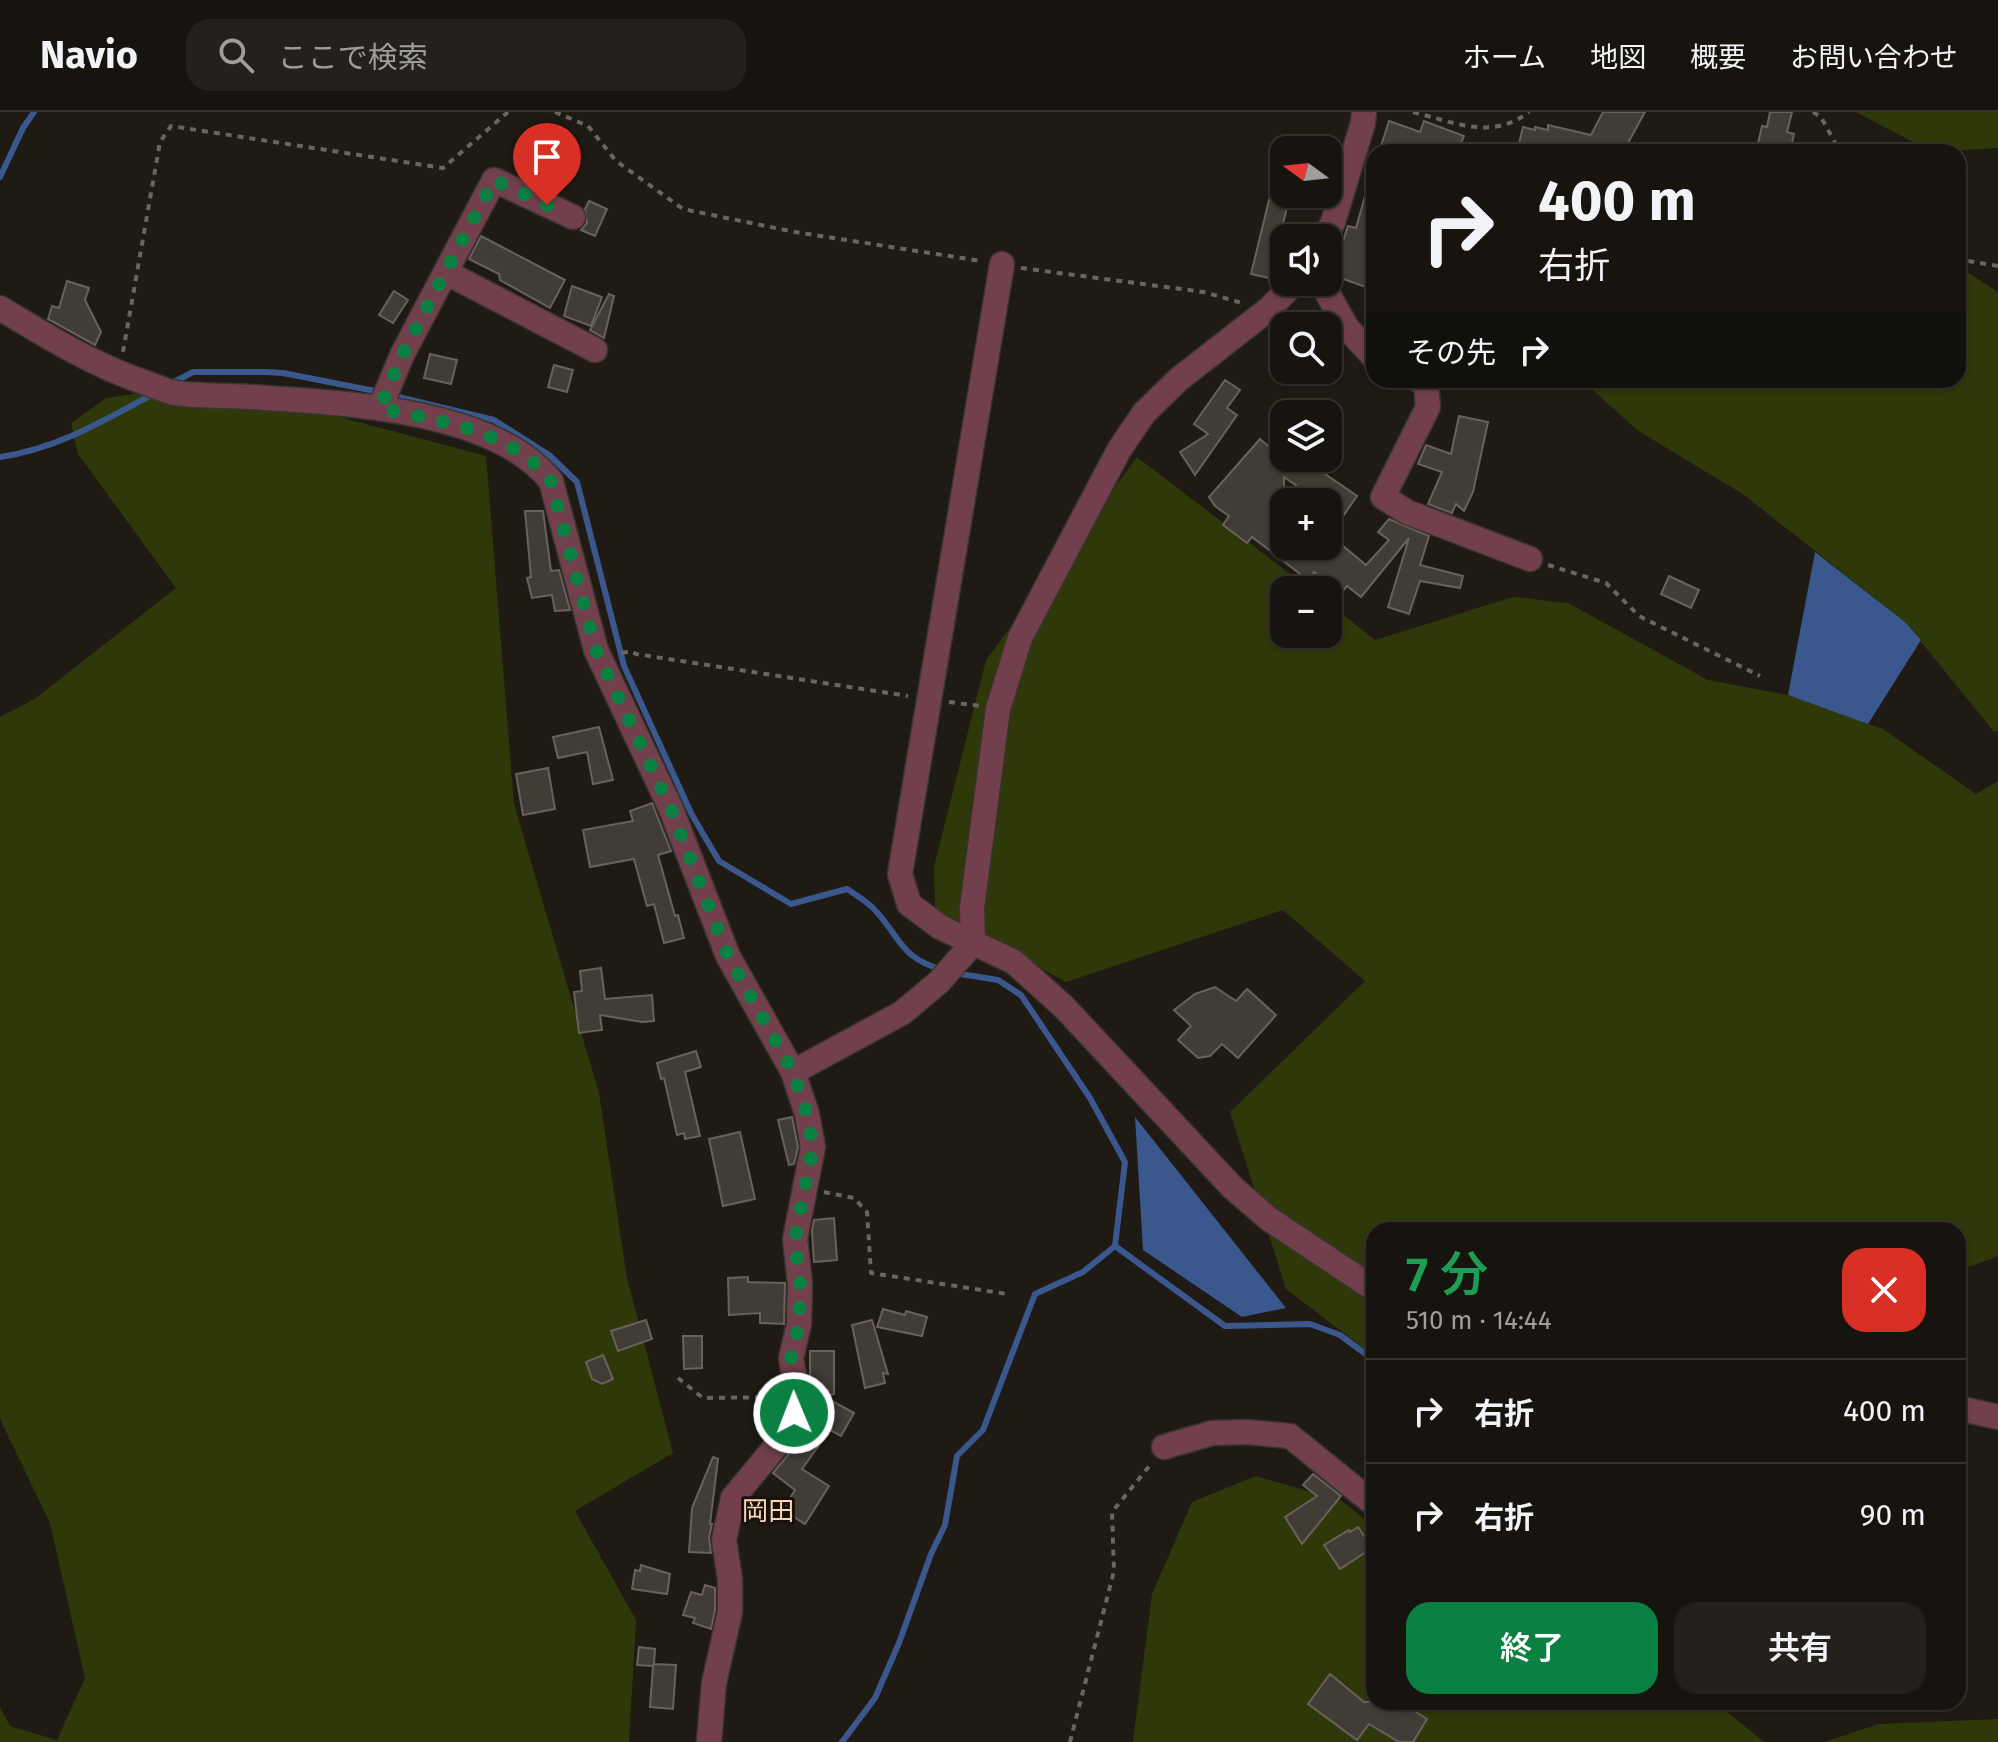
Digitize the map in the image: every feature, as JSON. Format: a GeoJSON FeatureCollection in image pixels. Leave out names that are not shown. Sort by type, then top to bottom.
{"type":"FeatureCollection","features":[{"type":"Feature","properties":{"kind":"street"},"geometry":{"type":"LineString","coordinates":[[1330,224],[1342,194],[1364,112]]}},
{"type":"Feature","properties":{"kind":"street"},"geometry":{"type":"LineString","coordinates":[[386,395],[402,355],[494,180],[573,217]]}},
{"type":"Feature","properties":{"kind":"street"},"geometry":{"type":"LineString","coordinates":[[1002,264],[900,874],[909,904],[940,927],[1014,962],[1064,1007],[1233,1188],[1269,1219],[1366,1284]]}},
{"type":"Feature","properties":{"kind":"street"},"geometry":{"type":"LineString","coordinates":[[447,273],[595,350]]}},
{"type":"Feature","properties":{"kind":"street"},"geometry":{"type":"LineString","coordinates":[[793,1072],[894,1019],[920,1000],[973,943],[972,908],[998,709],[1020,638],[1119,450],[1144,413],[1179,379],[1260,316],[1281,296]]}},
{"type":"Feature","properties":{"kind":"street"},"geometry":{"type":"LineString","coordinates":[[1329,296],[1347,328],[1366,348]]}},
{"type":"Feature","properties":{"kind":"street"},"geometry":{"type":"LineString","coordinates":[[2,310],[64,348],[119,374],[173,393],[267,398],[386,395],[504,442],[540,467],[551,481],[596,650],[671,809],[728,956],[793,1072],[807,1114],[813,1147],[795,1239],[800,1283],[799,1324],[791,1358],[794,1413],[776,1446],[733,1498],[724,1540],[730,1579],[730,1612],[714,1683],[709,1742]]}},
{"type":"Feature","properties":{"kind":"street"},"geometry":{"type":"LineString","coordinates":[[1426,388],[1428,407],[1383,497],[1407,512],[1530,559]]}},
{"type":"Feature","properties":{"kind":"street"},"geometry":{"type":"LineString","coordinates":[[1966,1410],[1998,1417]]}},
{"type":"Feature","properties":{"kind":"street"},"geometry":{"type":"LineString","coordinates":[[1164,1447],[1212,1433],[1290,1436],[1366,1498]]}},
{"type":"Feature","properties":{"kind":"path"},"geometry":{"type":"LineString","coordinates":[[119,374],[160,142],[171,126],[443,168],[508,112]]}},
{"type":"Feature","properties":{"kind":"path"},"geometry":{"type":"LineString","coordinates":[[555,112],[588,126],[616,161],[683,209],[795,232],[1204,292],[1243,303],[1260,316]]}},
{"type":"Feature","properties":{"kind":"path"},"geometry":{"type":"LineString","coordinates":[[1413,112],[1479,130],[1518,120],[1529,112]]}},
{"type":"Feature","properties":{"kind":"path"},"geometry":{"type":"LineString","coordinates":[[1813,112],[1821,117],[1836,144]]}},
{"type":"Feature","properties":{"kind":"path"},"geometry":{"type":"LineString","coordinates":[[1966,260],[1998,266]]}},
{"type":"Feature","properties":{"kind":"path"},"geometry":{"type":"LineString","coordinates":[[1530,559],[1606,583],[1639,616],[1760,676]]}},
{"type":"Feature","properties":{"kind":"path"},"geometry":{"type":"LineString","coordinates":[[627,652],[998,709]]}},
{"type":"Feature","properties":{"kind":"path"},"geometry":{"type":"LineString","coordinates":[[806,1188],[854,1198],[867,1212],[871,1273],[1007,1294]]}},
{"type":"Feature","properties":{"kind":"path"},"geometry":{"type":"LineString","coordinates":[[678,1378],[703,1398],[795,1397]]}},
{"type":"Feature","properties":{"kind":"path"},"geometry":{"type":"LineString","coordinates":[[1070,1742],[1114,1571],[1112,1512],[1164,1447]]}},
{"type":"Feature","properties":{"kind":"green space"},"geometry":{"type":"Polygon","coordinates":[[[1856,112],[1998,112],[1998,148],[1966,150],[1966,144],[1917,144],[1856,112]]]}},
{"type":"Feature","properties":{"kind":"green space"},"geometry":{"type":"Polygon","coordinates":[[[1966,271],[1998,292],[1998,731],[1994,732],[1905,622],[1744,495],[1637,430],[1591,388],[1966,388],[1966,271]]]}},
{"type":"Feature","properties":{"kind":"green space"},"geometry":{"type":"Polygon","coordinates":[[[212,383],[486,456],[514,804],[599,1093],[627,1278],[673,1453],[575,1511],[636,1620],[629,1742],[0,1742],[0,1707],[10,1726],[57,1740],[85,1678],[50,1523],[0,1419],[0,717],[36,698],[176,588],[78,454],[71,423],[106,398],[212,383]]]}},
{"type":"Feature","properties":{"kind":"green space"},"geometry":{"type":"Polygon","coordinates":[[[1137,457],[1293,576],[1270,576],[1270,648],[1342,648],[1342,614],[1375,640],[1513,597],[1568,603],[1708,680],[1788,695],[1883,729],[1976,794],[1998,781],[1998,1256],[1966,1268],[1966,1222],[1366,1222],[1366,1350],[1286,1289],[1230,1112],[1365,981],[1283,910],[1066,982],[935,911],[934,867],[986,660],[1137,457]]]}},
{"type":"Feature","properties":{"kind":"green space"},"geometry":{"type":"Polygon","coordinates":[[[1256,1476],[1342,1501],[1366,1520],[1366,1710],[1725,1710],[1764,1742],[1133,1742],[1152,1594],[1192,1502],[1256,1476]]]}},
{"type":"Feature","properties":{"kind":"green space"},"geometry":{"type":"Polygon","coordinates":[[[1998,1719],[1998,1742],[1825,1742],[1878,1724],[1998,1719]]]}},
{"type":"Feature","properties":{"kind":"water"},"geometry":{"type":"Polygon","coordinates":[[[1815,552],[1905,622],[1921,640],[1868,724],[1788,695],[1815,552]]]}},
{"type":"Feature","properties":{"kind":"water"},"geometry":{"type":"Polygon","coordinates":[[[1135,1117],[1286,1308],[1242,1317],[1143,1250],[1135,1117]]]}},
{"type":"Feature","properties":{"kind":"building"},"geometry":{"type":"Polygon","coordinates":[[[1603,112],[1645,112],[1627,144],[1519,144],[1523,127],[1548,130],[1548,125],[1591,135],[1603,112]]]}},
{"type":"Feature","properties":{"kind":"building"},"geometry":{"type":"Polygon","coordinates":[[[1770,112],[1792,112],[1787,132],[1794,134],[1792,144],[1758,144],[1762,126],[1767,127],[1770,112]]]}},
{"type":"Feature","properties":{"kind":"building"},"geometry":{"type":"Polygon","coordinates":[[[1389,121],[1420,132],[1424,121],[1464,136],[1460,144],[1382,144],[1389,121]]]}},
{"type":"Feature","properties":{"kind":"building"},"geometry":{"type":"Polygon","coordinates":[[[1366,193],[1366,287],[1342,279],[1342,242],[1348,226],[1356,228],[1366,193]]]}},
{"type":"Feature","properties":{"kind":"building"},"geometry":{"type":"Polygon","coordinates":[[[1270,196],[1270,208],[1287,208],[1283,224],[1270,224],[1269,278],[1251,274],[1270,196]]]}},
{"type":"Feature","properties":{"kind":"building"},"geometry":{"type":"Polygon","coordinates":[[[589,201],[607,209],[595,236],[581,230],[587,223],[585,209],[589,201]]]}},
{"type":"Feature","properties":{"kind":"building"},"geometry":{"type":"Polygon","coordinates":[[[481,236],[565,280],[550,308],[500,280],[499,274],[469,259],[481,236]]]}},
{"type":"Feature","properties":{"kind":"building"},"geometry":{"type":"Polygon","coordinates":[[[67,281],[89,288],[85,300],[101,332],[95,345],[48,319],[52,306],[59,308],[67,281]]]}},
{"type":"Feature","properties":{"kind":"building"},"geometry":{"type":"Polygon","coordinates":[[[572,286],[602,297],[591,326],[564,316],[572,286]]]}},
{"type":"Feature","properties":{"kind":"building"},"geometry":{"type":"Polygon","coordinates":[[[394,291],[408,300],[393,323],[379,315],[394,291]]]}},
{"type":"Feature","properties":{"kind":"building"},"geometry":{"type":"Polygon","coordinates":[[[609,294],[614,296],[604,338],[590,330],[609,294]]]}},
{"type":"Feature","properties":{"kind":"building"},"geometry":{"type":"Polygon","coordinates":[[[430,354],[457,360],[451,384],[424,378],[430,354]]]}},
{"type":"Feature","properties":{"kind":"building"},"geometry":{"type":"Polygon","coordinates":[[[554,365],[573,370],[567,392],[548,387],[554,365]]]}},
{"type":"Feature","properties":{"kind":"building"},"geometry":{"type":"Polygon","coordinates":[[[1225,380],[1240,390],[1227,408],[1237,415],[1195,475],[1180,452],[1208,434],[1194,424],[1225,380]]]}},
{"type":"Feature","properties":{"kind":"building"},"geometry":{"type":"Polygon","coordinates":[[[1459,416],[1488,422],[1473,492],[1464,511],[1456,504],[1452,513],[1428,504],[1442,472],[1418,464],[1426,445],[1451,454],[1459,416]]]}},
{"type":"Feature","properties":{"kind":"building"},"geometry":{"type":"Polygon","coordinates":[[[1260,439],[1270,448],[1270,472],[1322,472],[1357,496],[1342,518],[1342,488],[1300,488],[1284,477],[1284,488],[1270,488],[1270,551],[1252,537],[1247,543],[1223,525],[1229,516],[1209,497],[1260,439]]]}},
{"type":"Feature","properties":{"kind":"building"},"geometry":{"type":"Polygon","coordinates":[[[525,511],[543,511],[551,571],[559,570],[570,610],[555,611],[552,595],[532,598],[527,578],[531,577],[525,511]]]}},
{"type":"Feature","properties":{"kind":"building"},"geometry":{"type":"Polygon","coordinates":[[[1389,519],[1429,536],[1420,565],[1463,576],[1460,588],[1420,581],[1409,614],[1388,607],[1409,538],[1361,597],[1347,586],[1342,592],[1342,576],[1319,576],[1314,572],[1311,576],[1303,576],[1282,560],[1342,560],[1342,545],[1366,565],[1389,540],[1378,532],[1389,519]]]}},
{"type":"Feature","properties":{"kind":"building"},"geometry":{"type":"Polygon","coordinates":[[[1669,576],[1699,590],[1691,608],[1661,594],[1669,576]]]}},
{"type":"Feature","properties":{"kind":"building"},"geometry":{"type":"Polygon","coordinates":[[[599,727],[613,780],[593,784],[587,752],[558,758],[553,737],[599,727]]]}},
{"type":"Feature","properties":{"kind":"building"},"geometry":{"type":"Polygon","coordinates":[[[548,768],[555,809],[523,815],[516,774],[548,768]]]}},
{"type":"Feature","properties":{"kind":"building"},"geometry":{"type":"Polygon","coordinates":[[[652,803],[671,851],[658,855],[684,938],[664,943],[654,904],[647,906],[634,859],[590,867],[583,830],[633,821],[630,811],[652,803]]]}},
{"type":"Feature","properties":{"kind":"building"},"geometry":{"type":"Polygon","coordinates":[[[601,968],[605,999],[652,995],[654,1021],[600,1015],[602,1030],[579,1033],[574,992],[582,991],[580,971],[601,968]]]}},
{"type":"Feature","properties":{"kind":"building"},"geometry":{"type":"Polygon","coordinates":[[[1215,987],[1236,1001],[1247,989],[1276,1015],[1238,1058],[1222,1044],[1210,1056],[1198,1058],[1178,1040],[1191,1026],[1174,1010],[1195,994],[1215,987]]]}},
{"type":"Feature","properties":{"kind":"building"},"geometry":{"type":"Polygon","coordinates":[[[696,1051],[701,1067],[685,1072],[700,1136],[685,1139],[684,1133],[677,1135],[664,1078],[661,1079],[657,1063],[696,1051]]]}},
{"type":"Feature","properties":{"kind":"building"},"geometry":{"type":"Polygon","coordinates":[[[792,1117],[798,1147],[794,1164],[789,1165],[778,1120],[792,1117]]]}},
{"type":"Feature","properties":{"kind":"building"},"geometry":{"type":"Polygon","coordinates":[[[740,1132],[755,1199],[723,1206],[709,1139],[740,1132]]]}},
{"type":"Feature","properties":{"kind":"building"},"geometry":{"type":"Polygon","coordinates":[[[834,1218],[837,1260],[814,1262],[814,1220],[834,1218]]]}},
{"type":"Feature","properties":{"kind":"building"},"geometry":{"type":"Polygon","coordinates":[[[748,1277],[748,1282],[785,1283],[784,1324],[760,1323],[760,1313],[729,1315],[728,1278],[748,1277]]]}},
{"type":"Feature","properties":{"kind":"building"},"geometry":{"type":"Polygon","coordinates":[[[883,1309],[927,1317],[922,1336],[877,1327],[883,1309]]]}},
{"type":"Feature","properties":{"kind":"building"},"geometry":{"type":"Polygon","coordinates":[[[646,1320],[652,1339],[618,1351],[611,1331],[646,1320]]]}},
{"type":"Feature","properties":{"kind":"building"},"geometry":{"type":"Polygon","coordinates":[[[872,1320],[888,1374],[883,1373],[885,1383],[865,1388],[852,1325],[872,1320]]]}},
{"type":"Feature","properties":{"kind":"building"},"geometry":{"type":"Polygon","coordinates":[[[683,1336],[702,1336],[702,1368],[684,1369],[683,1336]]]}},
{"type":"Feature","properties":{"kind":"building"},"geometry":{"type":"Polygon","coordinates":[[[810,1351],[834,1351],[834,1394],[823,1396],[854,1413],[841,1436],[830,1430],[802,1469],[829,1486],[805,1524],[783,1510],[795,1490],[773,1473],[799,1435],[810,1442],[810,1351]]]}},
{"type":"Feature","properties":{"kind":"building"},"geometry":{"type":"Polygon","coordinates":[[[603,1355],[613,1379],[602,1384],[592,1379],[586,1362],[603,1355]]]}},
{"type":"Feature","properties":{"kind":"building"},"geometry":{"type":"Polygon","coordinates":[[[713,1457],[718,1459],[709,1537],[711,1553],[689,1552],[692,1508],[713,1457]]]}},
{"type":"Feature","properties":{"kind":"building"},"geometry":{"type":"Polygon","coordinates":[[[1313,1474],[1341,1496],[1302,1544],[1285,1517],[1317,1496],[1303,1485],[1313,1474]]]}},
{"type":"Feature","properties":{"kind":"building"},"geometry":{"type":"Polygon","coordinates":[[[1358,1527],[1366,1539],[1366,1552],[1340,1569],[1324,1545],[1358,1527]]]}},
{"type":"Feature","properties":{"kind":"building"},"geometry":{"type":"Polygon","coordinates":[[[641,1565],[670,1574],[667,1594],[632,1589],[635,1570],[640,1571],[641,1565]]]}},
{"type":"Feature","properties":{"kind":"building"},"geometry":{"type":"Polygon","coordinates":[[[705,1585],[715,1588],[711,1629],[693,1623],[695,1618],[683,1615],[691,1592],[702,1595],[705,1585]]]}},
{"type":"Feature","properties":{"kind":"building"},"geometry":{"type":"Polygon","coordinates":[[[639,1647],[655,1649],[654,1664],[676,1665],[673,1709],[650,1707],[653,1666],[637,1665],[639,1647]]]}},
{"type":"Feature","properties":{"kind":"building"},"geometry":{"type":"Polygon","coordinates":[[[1330,1674],[1366,1702],[1366,1710],[1417,1710],[1427,1719],[1413,1742],[1399,1742],[1369,1724],[1357,1740],[1308,1704],[1330,1674]]]}},
{"type":"Feature","properties":{"kind":"waterway"},"geometry":{"type":"LineString","coordinates":[[0,177],[34,112]]}},
{"type":"Feature","properties":{"kind":"waterway"},"geometry":{"type":"LineString","coordinates":[[172,383],[193,372],[266,372],[380,392]]}},
{"type":"Feature","properties":{"kind":"waterway"},"geometry":{"type":"LineString","coordinates":[[0,457],[61,440],[155,393]]}},
{"type":"Feature","properties":{"kind":"waterway"},"geometry":{"type":"LineString","coordinates":[[390,395],[494,420],[549,455],[577,482],[624,666],[692,815],[719,861],[791,904],[847,889],[873,908],[909,953],[943,970]]}},
{"type":"Feature","properties":{"kind":"waterway"},"geometry":{"type":"LineString","coordinates":[[842,1742],[875,1698],[899,1643],[931,1554],[945,1525],[957,1456],[983,1430],[1035,1294],[1083,1272],[1115,1246],[1125,1162],[1090,1098],[1021,995],[998,980],[954,973]]}},
{"type":"Feature","properties":{"kind":"waterway"},"geometry":{"type":"LineString","coordinates":[[1115,1246],[1225,1326],[1310,1324],[1340,1335],[1366,1354]]}},
{"type":"Feature","properties":{"kind":"district","name":"岡田"},"geometry":{"type":"Point","coordinates":[768,1511]}},
{"type":"Feature","properties":{"kind":"route"},"geometry":{"type":"LineString","coordinates":[[547,205],[494,180],[402,355],[380,408],[481,431],[504,442],[540,467],[551,481],[596,650],[671,809],[728,956],[793,1072],[807,1114],[813,1147],[795,1239],[800,1283],[799,1324],[791,1358],[796,1388],[794,1413]]}}]}
